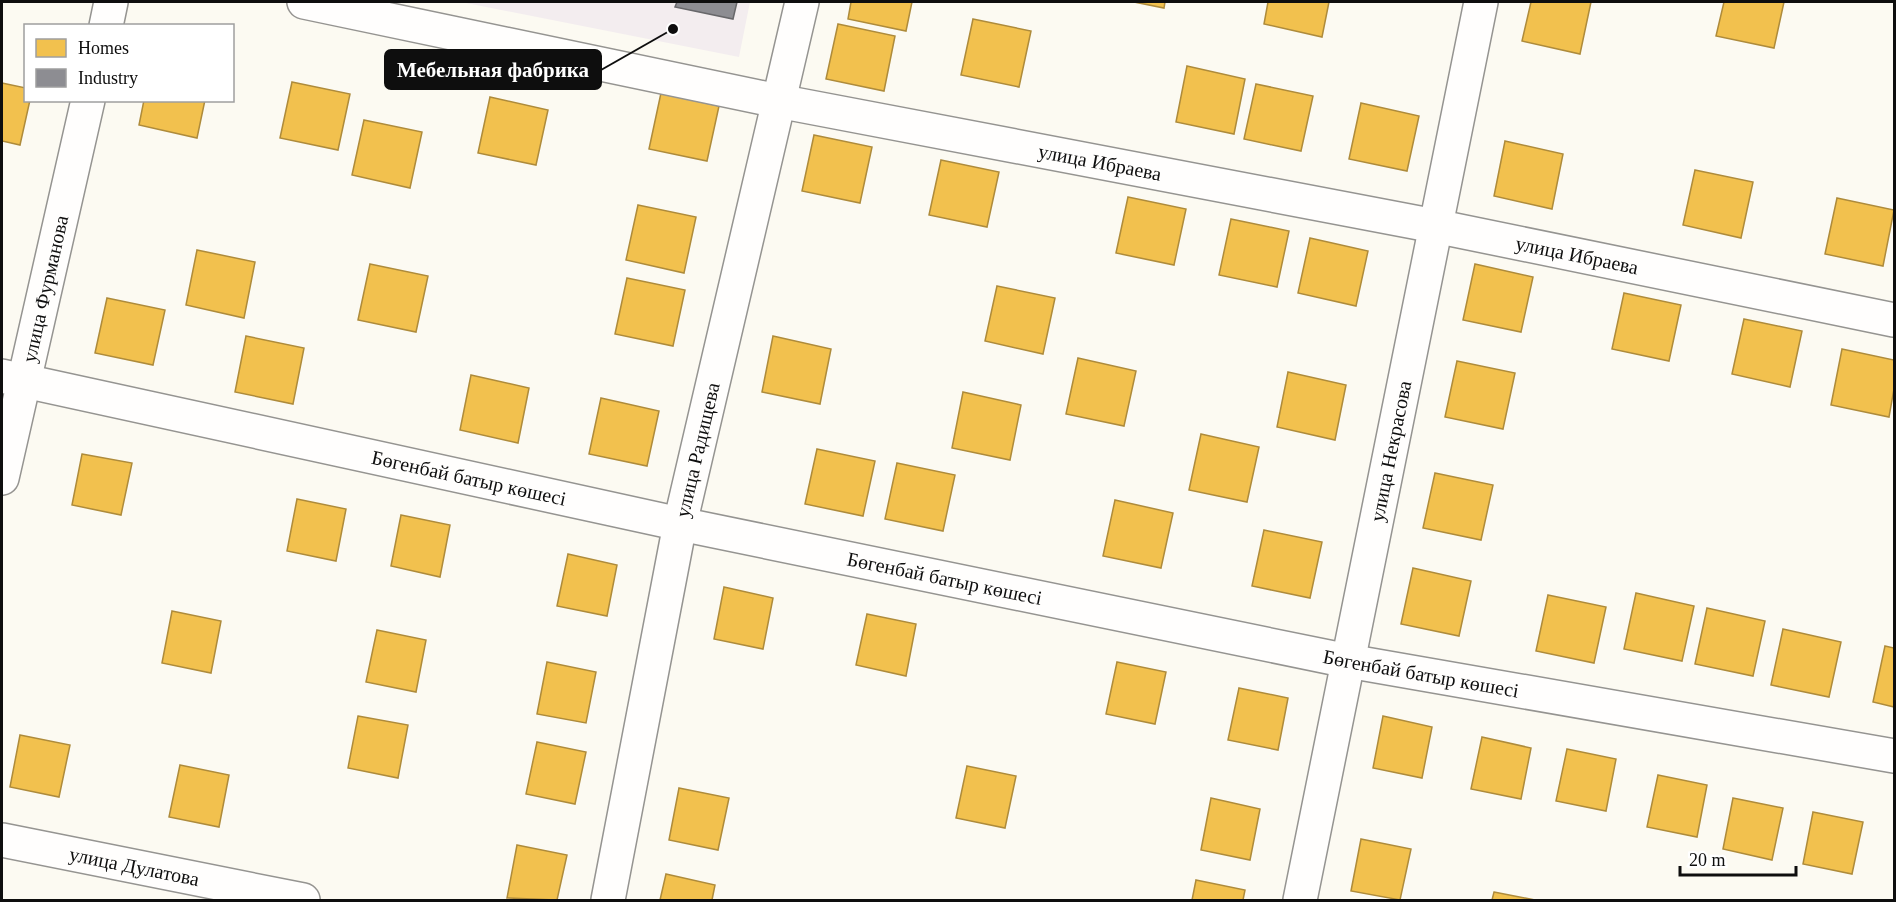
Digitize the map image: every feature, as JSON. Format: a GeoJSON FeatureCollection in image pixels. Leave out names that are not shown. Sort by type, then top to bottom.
{"type":"FeatureCollection","features":[{"type":"Feature","properties":{"kind":"street"},"geometry":{"type":"LineString","coordinates":[[106,24],[111,2]]}},
{"type":"Feature","properties":{"kind":"street","name":"улица Ибраева"},"geometry":{"type":"LineString","coordinates":[[304,2],[778,100],[1436,226],[1894,320]]}},
{"type":"Feature","properties":{"kind":"street","name":"улица Радищева"},"geometry":{"type":"LineString","coordinates":[[608,900],[680,524],[802,2]]}},
{"type":"Feature","properties":{"kind":"street","name":"улица Некрасова"},"geometry":{"type":"LineString","coordinates":[[1300,900],[1481,2]]}},
{"type":"Feature","properties":{"kind":"street","name":"улица Фурманова"},"geometry":{"type":"LineString","coordinates":[[2,478],[12,379],[87,102]]}},
{"type":"Feature","properties":{"kind":"street","name":"Бөгенбай батыр көшесі"},"geometry":{"type":"LineString","coordinates":[[12,379],[680,524],[1348,661],[1894,756]]}},
{"type":"Feature","properties":{"kind":"street","name":"улица Дулатова"},"geometry":{"type":"LineString","coordinates":[[2,840],[303,900]]}},
{"type":"Feature","properties":{"kind":"shaded area"},"geometry":{"type":"Polygon","coordinates":[[[461,2],[750,2],[739,57],[461,2]]]}},
{"type":"Feature","properties":{"kind":"building: Homes"},"geometry":{"type":"Polygon","coordinates":[[[851,2],[912,2],[906,31],[848,19],[851,2]]]}},
{"type":"Feature","properties":{"kind":"building: Homes"},"geometry":{"type":"Polygon","coordinates":[[[1134,2],[1165,2],[1164,8],[1134,2]]]}},
{"type":"Feature","properties":{"kind":"building: Homes"},"geometry":{"type":"Polygon","coordinates":[[[1268,2],[1329,2],[1322,37],[1264,24],[1268,2]]]}},
{"type":"Feature","properties":{"kind":"building: Homes"},"geometry":{"type":"Polygon","coordinates":[[[1531,2],[1591,2],[1580,54],[1522,41],[1531,2]]]}},
{"type":"Feature","properties":{"kind":"building: Homes"},"geometry":{"type":"Polygon","coordinates":[[[1724,2],[1784,2],[1774,48],[1716,36],[1724,2]]]}},
{"type":"Feature","properties":{"kind":"building: Homes"},"geometry":{"type":"Polygon","coordinates":[[[973,19],[1031,31],[1019,87],[961,75],[973,19]]]}},
{"type":"Feature","properties":{"kind":"building: Homes"},"geometry":{"type":"Polygon","coordinates":[[[838,24],[895,36],[884,91],[826,79],[838,24]]]}},
{"type":"Feature","properties":{"kind":"building: Homes"},"geometry":{"type":"Polygon","coordinates":[[[1187,66],[1245,79],[1234,134],[1176,122],[1187,66]]]}},
{"type":"Feature","properties":{"kind":"building: Homes"},"geometry":{"type":"Polygon","coordinates":[[[292,82],[350,94],[338,150],[280,138],[292,82]]]}},
{"type":"Feature","properties":{"kind":"building: Homes"},"geometry":{"type":"Polygon","coordinates":[[[2,83],[24,88],[24,102],[30,102],[20,145],[2,141],[2,83]]]}},
{"type":"Feature","properties":{"kind":"building: Homes"},"geometry":{"type":"Polygon","coordinates":[[[1256,84],[1313,96],[1301,151],[1244,139],[1256,84]]]}},
{"type":"Feature","properties":{"kind":"building: Homes"},"geometry":{"type":"Polygon","coordinates":[[[661,93],[719,106],[707,161],[649,149],[661,93]]]}},
{"type":"Feature","properties":{"kind":"building: Homes"},"geometry":{"type":"Polygon","coordinates":[[[490,97],[548,110],[536,165],[478,153],[490,97]]]}},
{"type":"Feature","properties":{"kind":"building: Homes"},"geometry":{"type":"Polygon","coordinates":[[[144,102],[205,102],[197,138],[139,125],[144,102]]]}},
{"type":"Feature","properties":{"kind":"building: Homes"},"geometry":{"type":"Polygon","coordinates":[[[1361,103],[1419,116],[1407,171],[1349,159],[1361,103]]]}},
{"type":"Feature","properties":{"kind":"building: Homes"},"geometry":{"type":"Polygon","coordinates":[[[364,120],[422,132],[410,188],[352,175],[364,120]]]}},
{"type":"Feature","properties":{"kind":"building: Homes"},"geometry":{"type":"Polygon","coordinates":[[[814,135],[872,147],[860,203],[802,191],[814,135]]]}},
{"type":"Feature","properties":{"kind":"building: Homes"},"geometry":{"type":"Polygon","coordinates":[[[1505,141],[1563,154],[1552,209],[1494,196],[1505,141]]]}},
{"type":"Feature","properties":{"kind":"building: Homes"},"geometry":{"type":"Polygon","coordinates":[[[941,160],[999,172],[987,227],[929,215],[941,160]]]}},
{"type":"Feature","properties":{"kind":"building: Homes"},"geometry":{"type":"Polygon","coordinates":[[[1695,170],[1753,182],[1741,238],[1683,225],[1695,170]]]}},
{"type":"Feature","properties":{"kind":"building: Homes"},"geometry":{"type":"Polygon","coordinates":[[[1128,197],[1186,209],[1174,265],[1116,253],[1128,197]]]}},
{"type":"Feature","properties":{"kind":"building: Homes"},"geometry":{"type":"Polygon","coordinates":[[[1837,198],[1894,210],[1883,266],[1825,254],[1837,198]]]}},
{"type":"Feature","properties":{"kind":"building: Homes"},"geometry":{"type":"Polygon","coordinates":[[[638,205],[696,217],[684,273],[626,260],[638,205]]]}},
{"type":"Feature","properties":{"kind":"building: Homes"},"geometry":{"type":"Polygon","coordinates":[[[1231,219],[1289,231],[1277,287],[1219,275],[1231,219]]]}},
{"type":"Feature","properties":{"kind":"building: Homes"},"geometry":{"type":"Polygon","coordinates":[[[1310,238],[1368,251],[1356,306],[1298,293],[1310,238]]]}},
{"type":"Feature","properties":{"kind":"building: Homes"},"geometry":{"type":"Polygon","coordinates":[[[197,250],[255,262],[244,318],[186,305],[197,250]]]}},
{"type":"Feature","properties":{"kind":"building: Homes"},"geometry":{"type":"Polygon","coordinates":[[[370,264],[428,276],[416,332],[358,320],[370,264]]]}},
{"type":"Feature","properties":{"kind":"building: Homes"},"geometry":{"type":"Polygon","coordinates":[[[1475,264],[1533,277],[1521,332],[1463,320],[1475,264]]]}},
{"type":"Feature","properties":{"kind":"building: Homes"},"geometry":{"type":"Polygon","coordinates":[[[627,278],[685,290],[673,346],[615,334],[627,278]]]}},
{"type":"Feature","properties":{"kind":"building: Homes"},"geometry":{"type":"Polygon","coordinates":[[[997,286],[1055,298],[1043,354],[985,341],[997,286]]]}},
{"type":"Feature","properties":{"kind":"building: Homes"},"geometry":{"type":"Polygon","coordinates":[[[1624,293],[1681,305],[1669,361],[1612,349],[1624,293]]]}},
{"type":"Feature","properties":{"kind":"building: Homes"},"geometry":{"type":"Polygon","coordinates":[[[107,298],[165,310],[153,365],[95,353],[107,298]]]}},
{"type":"Feature","properties":{"kind":"building: Homes"},"geometry":{"type":"Polygon","coordinates":[[[1744,319],[1802,331],[1790,387],[1732,374],[1744,319]]]}},
{"type":"Feature","properties":{"kind":"building: Homes"},"geometry":{"type":"Polygon","coordinates":[[[246,336],[304,348],[293,404],[235,392],[246,336]]]}},
{"type":"Feature","properties":{"kind":"building: Homes"},"geometry":{"type":"Polygon","coordinates":[[[773,336],[831,349],[820,404],[762,392],[773,336]]]}},
{"type":"Feature","properties":{"kind":"building: Homes"},"geometry":{"type":"Polygon","coordinates":[[[1842,349],[1894,360],[1894,389],[1889,417],[1831,405],[1842,349]]]}},
{"type":"Feature","properties":{"kind":"building: Homes"},"geometry":{"type":"Polygon","coordinates":[[[1078,358],[1136,371],[1124,426],[1066,414],[1078,358]]]}},
{"type":"Feature","properties":{"kind":"building: Homes"},"geometry":{"type":"Polygon","coordinates":[[[1457,361],[1515,373],[1503,429],[1445,417],[1457,361]]]}},
{"type":"Feature","properties":{"kind":"building: Homes"},"geometry":{"type":"Polygon","coordinates":[[[1288,372],[1346,385],[1335,440],[1277,427],[1288,372]]]}},
{"type":"Feature","properties":{"kind":"building: Homes"},"geometry":{"type":"Polygon","coordinates":[[[471,375],[529,388],[518,443],[460,430],[471,375]]]}},
{"type":"Feature","properties":{"kind":"building: Homes"},"geometry":{"type":"Polygon","coordinates":[[[963,392],[1021,405],[1010,460],[952,448],[963,392]]]}},
{"type":"Feature","properties":{"kind":"building: Homes"},"geometry":{"type":"Polygon","coordinates":[[[601,398],[659,411],[647,466],[589,454],[601,398]]]}},
{"type":"Feature","properties":{"kind":"building: Homes"},"geometry":{"type":"Polygon","coordinates":[[[1201,434],[1259,447],[1247,502],[1189,490],[1201,434]]]}},
{"type":"Feature","properties":{"kind":"building: Homes"},"geometry":{"type":"Polygon","coordinates":[[[817,449],[875,461],[863,516],[805,504],[817,449]]]}},
{"type":"Feature","properties":{"kind":"building: Homes"},"geometry":{"type":"Polygon","coordinates":[[[82,454],[132,463],[121,515],[72,505],[82,454]]]}},
{"type":"Feature","properties":{"kind":"building: Homes"},"geometry":{"type":"Polygon","coordinates":[[[897,463],[955,475],[943,531],[885,519],[897,463]]]}},
{"type":"Feature","properties":{"kind":"building: Homes"},"geometry":{"type":"Polygon","coordinates":[[[1435,473],[1493,485],[1481,540],[1423,528],[1435,473]]]}},
{"type":"Feature","properties":{"kind":"building: Homes"},"geometry":{"type":"Polygon","coordinates":[[[297,499],[346,509],[336,561],[287,551],[297,499]]]}},
{"type":"Feature","properties":{"kind":"building: Homes"},"geometry":{"type":"Polygon","coordinates":[[[1115,500],[1173,513],[1161,568],[1103,556],[1115,500]]]}},
{"type":"Feature","properties":{"kind":"building: Homes"},"geometry":{"type":"Polygon","coordinates":[[[401,515],[450,525],[440,577],[391,566],[401,515]]]}},
{"type":"Feature","properties":{"kind":"building: Homes"},"geometry":{"type":"Polygon","coordinates":[[[1264,530],[1322,542],[1310,598],[1252,586],[1264,530]]]}},
{"type":"Feature","properties":{"kind":"building: Homes"},"geometry":{"type":"Polygon","coordinates":[[[568,554],[617,565],[607,616],[557,606],[568,554]]]}},
{"type":"Feature","properties":{"kind":"building: Homes"},"geometry":{"type":"Polygon","coordinates":[[[1413,568],[1471,581],[1459,636],[1401,624],[1413,568]]]}},
{"type":"Feature","properties":{"kind":"building: Homes"},"geometry":{"type":"Polygon","coordinates":[[[724,587],[773,598],[763,649],[714,639],[724,587]]]}},
{"type":"Feature","properties":{"kind":"building: Homes"},"geometry":{"type":"Polygon","coordinates":[[[1636,593],[1694,606],[1682,661],[1624,649],[1636,593]]]}},
{"type":"Feature","properties":{"kind":"building: Homes"},"geometry":{"type":"Polygon","coordinates":[[[1548,595],[1606,607],[1594,663],[1536,651],[1548,595]]]}},
{"type":"Feature","properties":{"kind":"building: Homes"},"geometry":{"type":"Polygon","coordinates":[[[1707,608],[1765,621],[1753,676],[1695,664],[1707,608]]]}},
{"type":"Feature","properties":{"kind":"building: Homes"},"geometry":{"type":"Polygon","coordinates":[[[172,611],[221,621],[211,673],[162,663],[172,611]]]}},
{"type":"Feature","properties":{"kind":"building: Homes"},"geometry":{"type":"Polygon","coordinates":[[[867,614],[916,624],[906,676],[856,665],[867,614]]]}},
{"type":"Feature","properties":{"kind":"building: Homes"},"geometry":{"type":"Polygon","coordinates":[[[1783,629],[1841,642],[1829,697],[1771,685],[1783,629]]]}},
{"type":"Feature","properties":{"kind":"building: Homes"},"geometry":{"type":"Polygon","coordinates":[[[377,630],[426,640],[416,692],[366,682],[377,630]]]}},
{"type":"Feature","properties":{"kind":"building: Homes"},"geometry":{"type":"Polygon","coordinates":[[[1885,646],[1894,648],[1894,707],[1873,702],[1885,646]]]}},
{"type":"Feature","properties":{"kind":"building: Homes"},"geometry":{"type":"Polygon","coordinates":[[[547,662],[596,672],[586,723],[537,714],[547,662]]]}},
{"type":"Feature","properties":{"kind":"building: Homes"},"geometry":{"type":"Polygon","coordinates":[[[1117,662],[1166,672],[1155,724],[1106,714],[1117,662]]]}},
{"type":"Feature","properties":{"kind":"building: Homes"},"geometry":{"type":"Polygon","coordinates":[[[1239,688],[1288,698],[1278,750],[1228,740],[1239,688]]]}},
{"type":"Feature","properties":{"kind":"building: Homes"},"geometry":{"type":"Polygon","coordinates":[[[358,716],[408,725],[398,778],[348,768],[358,716]]]}},
{"type":"Feature","properties":{"kind":"building: Homes"},"geometry":{"type":"Polygon","coordinates":[[[1383,716],[1432,727],[1422,778],[1373,768],[1383,716]]]}},
{"type":"Feature","properties":{"kind":"building: Homes"},"geometry":{"type":"Polygon","coordinates":[[[20,735],[70,745],[59,797],[10,787],[20,735]]]}},
{"type":"Feature","properties":{"kind":"building: Homes"},"geometry":{"type":"Polygon","coordinates":[[[1482,737],[1531,748],[1521,799],[1471,789],[1482,737]]]}},
{"type":"Feature","properties":{"kind":"building: Homes"},"geometry":{"type":"Polygon","coordinates":[[[537,742],[586,752],[575,804],[526,794],[537,742]]]}},
{"type":"Feature","properties":{"kind":"building: Homes"},"geometry":{"type":"Polygon","coordinates":[[[1567,749],[1616,759],[1606,811],[1556,801],[1567,749]]]}},
{"type":"Feature","properties":{"kind":"building: Homes"},"geometry":{"type":"Polygon","coordinates":[[[180,765],[229,775],[219,827],[169,817],[180,765]]]}},
{"type":"Feature","properties":{"kind":"building: Homes"},"geometry":{"type":"Polygon","coordinates":[[[967,766],[1016,776],[1005,828],[956,818],[967,766]]]}},
{"type":"Feature","properties":{"kind":"building: Homes"},"geometry":{"type":"Polygon","coordinates":[[[1658,775],[1707,785],[1697,837],[1647,827],[1658,775]]]}},
{"type":"Feature","properties":{"kind":"building: Homes"},"geometry":{"type":"Polygon","coordinates":[[[679,788],[729,798],[718,850],[669,840],[679,788]]]}},
{"type":"Feature","properties":{"kind":"building: Homes"},"geometry":{"type":"Polygon","coordinates":[[[1211,798],[1260,809],[1250,860],[1201,850],[1211,798]]]}},
{"type":"Feature","properties":{"kind":"building: Homes"},"geometry":{"type":"Polygon","coordinates":[[[1733,798],[1783,808],[1772,860],[1723,849],[1733,798]]]}},
{"type":"Feature","properties":{"kind":"building: Homes"},"geometry":{"type":"Polygon","coordinates":[[[1813,812],[1863,822],[1852,874],[1803,864],[1813,812]]]}},
{"type":"Feature","properties":{"kind":"building: Homes"},"geometry":{"type":"Polygon","coordinates":[[[1361,839],[1411,849],[1400,900],[1351,891],[1361,839]]]}},
{"type":"Feature","properties":{"kind":"building: Homes"},"geometry":{"type":"Polygon","coordinates":[[[517,845],[567,855],[557,900],[507,898],[517,845]]]}},
{"type":"Feature","properties":{"kind":"building: Homes"},"geometry":{"type":"Polygon","coordinates":[[[666,874],[715,885],[712,900],[660,900],[666,874]]]}},
{"type":"Feature","properties":{"kind":"building: Homes"},"geometry":{"type":"Polygon","coordinates":[[[1196,880],[1245,890],[1243,900],[1192,900],[1196,880]]]}},
{"type":"Feature","properties":{"kind":"building: Homes"},"geometry":{"type":"Polygon","coordinates":[[[1494,892],[1535,900],[1492,900],[1494,892]]]}},
{"type":"Feature","properties":{"kind":"building: Industry"},"geometry":{"type":"Polygon","coordinates":[[[677,2],[737,2],[733,19],[675,7],[677,2]]]}},
{"type":"Feature","properties":{"kind":"place","name":"Мебельная фабрика"},"geometry":{"type":"Point","coordinates":[673,29]}}]}
